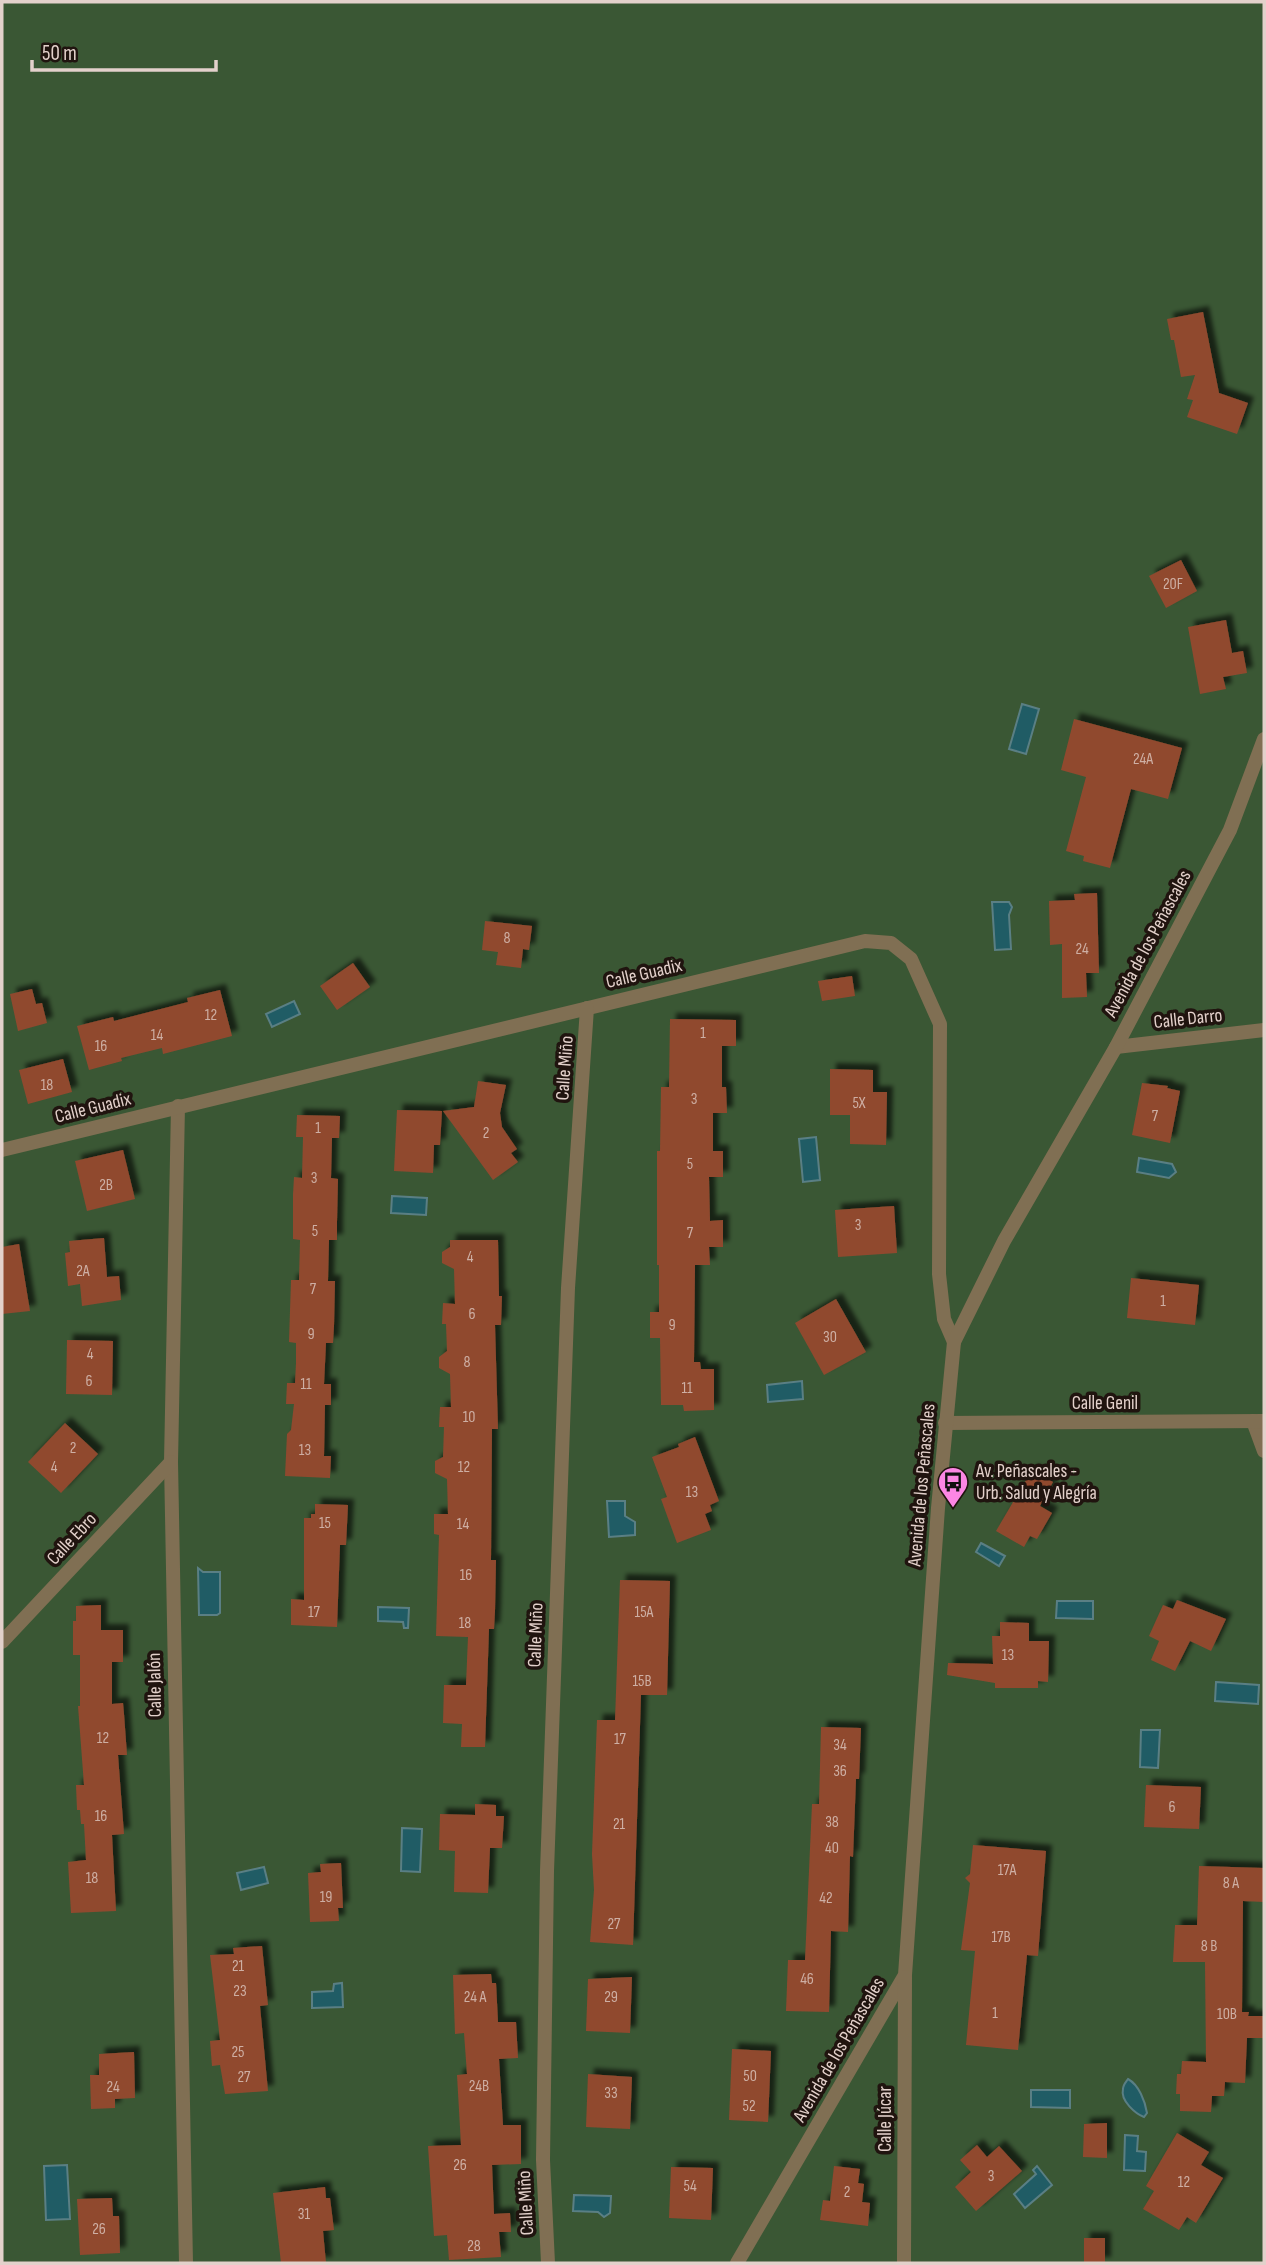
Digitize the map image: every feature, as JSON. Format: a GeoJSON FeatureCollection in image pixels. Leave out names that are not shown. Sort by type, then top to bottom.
{"type":"FeatureCollection","features":[{"type":"Feature","properties":{"kind":"street","name":"Avenida de los Peñascales"},"geometry":{"type":"LineString","coordinates":[[737,2263],[905,1975],[945,1423],[954,1342],[1004,1241],[1116,1046],[1230,830],[1264,739]]}},
{"type":"Feature","properties":{"kind":"street","name":"Calle Guadix"},"geometry":{"type":"LineString","coordinates":[[2,1150],[865,941],[891,943],[911,959],[940,1024],[939,1274],[944,1319],[954,1342]]}},
{"type":"Feature","properties":{"kind":"street","name":"Calle Miño"},"geometry":{"type":"LineString","coordinates":[[548,2263],[543,2160],[547,1871],[568,1288],[587,1008]]}},
{"type":"Feature","properties":{"kind":"street","name":"Calle Darro"},"geometry":{"type":"LineString","coordinates":[[1116,1046],[1264,1030]]}},
{"type":"Feature","properties":{"kind":"street","name":"Calle Jalón"},"geometry":{"type":"LineString","coordinates":[[178,1106],[171,1462],[186,2263]]}},
{"type":"Feature","properties":{"kind":"street","name":"Calle Genil"},"geometry":{"type":"LineString","coordinates":[[945,1423],[1259,1421]]}},
{"type":"Feature","properties":{"kind":"street"},"geometry":{"type":"LineString","coordinates":[[1259,1421],[1264,1451]]}},
{"type":"Feature","properties":{"kind":"street","name":"Calle Ebro"},"geometry":{"type":"LineString","coordinates":[[2,1642],[171,1462]]}},
{"type":"Feature","properties":{"kind":"street","name":"Calle Júcar"},"geometry":{"type":"LineString","coordinates":[[904,2263],[905,1975]]}},
{"type":"Feature","properties":{"kind":"green space"},"geometry":{"type":"Polygon","coordinates":[[[2,2],[1264,2],[1264,2263],[2,2263],[2,2]]]}},
{"type":"Feature","properties":{"kind":"water"},"geometry":{"type":"Polygon","coordinates":[[[1022,704],[1039,709],[1026,754],[1009,749],[1022,704]]]}},
{"type":"Feature","properties":{"kind":"water"},"geometry":{"type":"Polygon","coordinates":[[[992,902],[1009,902],[1012,907],[1009,915],[1011,949],[995,950],[992,902]]]}},
{"type":"Feature","properties":{"kind":"water"},"geometry":{"type":"Polygon","coordinates":[[[294,1001],[300,1014],[272,1027],[266,1014],[294,1001]]]}},
{"type":"Feature","properties":{"kind":"water"},"geometry":{"type":"Polygon","coordinates":[[[816,1137],[820,1180],[803,1182],[799,1139],[816,1137]]]}},
{"type":"Feature","properties":{"kind":"water"},"geometry":{"type":"Polygon","coordinates":[[[1139,1158],[1172,1164],[1176,1172],[1169,1178],[1137,1172],[1139,1158]]]}},
{"type":"Feature","properties":{"kind":"water"},"geometry":{"type":"Polygon","coordinates":[[[392,1196],[427,1198],[426,1215],[391,1213],[392,1196]]]}},
{"type":"Feature","properties":{"kind":"water"},"geometry":{"type":"Polygon","coordinates":[[[802,1381],[803,1399],[768,1402],[767,1385],[802,1381]]]}},
{"type":"Feature","properties":{"kind":"water"},"geometry":{"type":"Polygon","coordinates":[[[607,1501],[625,1501],[625,1516],[635,1522],[635,1535],[609,1537],[607,1501]]]}},
{"type":"Feature","properties":{"kind":"water"},"geometry":{"type":"Polygon","coordinates":[[[981,1543],[1005,1556],[999,1566],[976,1552],[981,1543]]]}},
{"type":"Feature","properties":{"kind":"water"},"geometry":{"type":"Polygon","coordinates":[[[198,1568],[203,1572],[220,1572],[220,1613],[217,1615],[199,1615],[198,1568]]]}},
{"type":"Feature","properties":{"kind":"water"},"geometry":{"type":"Polygon","coordinates":[[[1057,1601],[1093,1601],[1093,1619],[1056,1618],[1057,1601]]]}},
{"type":"Feature","properties":{"kind":"water"},"geometry":{"type":"Polygon","coordinates":[[[378,1607],[409,1608],[408,1628],[404,1628],[403,1622],[378,1621],[378,1607]]]}},
{"type":"Feature","properties":{"kind":"water"},"geometry":{"type":"Polygon","coordinates":[[[1216,1682],[1259,1685],[1258,1704],[1215,1701],[1216,1682]]]}},
{"type":"Feature","properties":{"kind":"water"},"geometry":{"type":"Polygon","coordinates":[[[1141,1730],[1160,1730],[1158,1768],[1140,1767],[1141,1730]]]}},
{"type":"Feature","properties":{"kind":"water"},"geometry":{"type":"Polygon","coordinates":[[[402,1828],[422,1829],[420,1872],[401,1871],[402,1828]]]}},
{"type":"Feature","properties":{"kind":"water"},"geometry":{"type":"Polygon","coordinates":[[[264,1867],[268,1883],[241,1890],[237,1873],[264,1867]]]}},
{"type":"Feature","properties":{"kind":"water"},"geometry":{"type":"Polygon","coordinates":[[[342,1983],[343,2007],[312,2008],[312,1992],[333,1991],[334,1984],[342,1983]]]}},
{"type":"Feature","properties":{"kind":"water"},"geometry":{"type":"Polygon","coordinates":[[[1128,2079],[1143,2099],[1147,2113],[1144,2117],[1133,2110],[1124,2098],[1123,2088],[1128,2079]]]}},
{"type":"Feature","properties":{"kind":"water"},"geometry":{"type":"Polygon","coordinates":[[[1031,2090],[1070,2090],[1070,2108],[1031,2107],[1031,2090]]]}},
{"type":"Feature","properties":{"kind":"water"},"geometry":{"type":"Polygon","coordinates":[[[1125,2135],[1138,2136],[1137,2151],[1146,2152],[1145,2171],[1124,2170],[1125,2135]]]}},
{"type":"Feature","properties":{"kind":"water"},"geometry":{"type":"Polygon","coordinates":[[[67,2165],[70,2219],[46,2220],[44,2166],[67,2165]]]}},
{"type":"Feature","properties":{"kind":"water"},"geometry":{"type":"Polygon","coordinates":[[[1037,2166],[1052,2185],[1025,2208],[1014,2194],[1036,2174],[1033,2170],[1037,2166]]]}},
{"type":"Feature","properties":{"kind":"water"},"geometry":{"type":"Polygon","coordinates":[[[574,2195],[611,2196],[610,2213],[604,2217],[598,2212],[573,2211],[574,2195]]]}},
{"type":"Feature","properties":{"kind":"building"},"geometry":{"type":"Polygon","coordinates":[[[1203,312],[1219,393],[1248,403],[1237,434],[1187,417],[1193,400],[1187,399],[1195,375],[1181,377],[1167,319],[1203,312]]]}},
{"type":"Feature","properties":{"kind":"building"},"geometry":{"type":"Polygon","coordinates":[[[1181,560],[1197,591],[1166,608],[1149,576],[1181,560]]]}},
{"type":"Feature","properties":{"kind":"building"},"geometry":{"type":"Polygon","coordinates":[[[1226,620],[1232,653],[1243,651],[1247,673],[1223,677],[1226,689],[1200,694],[1188,627],[1226,620]]]}},
{"type":"Feature","properties":{"kind":"building"},"geometry":{"type":"Polygon","coordinates":[[[1074,719],[1182,748],[1168,799],[1131,789],[1110,868],[1083,861],[1084,856],[1066,851],[1086,777],[1061,770],[1074,719]]]}},
{"type":"Feature","properties":{"kind":"building"},"geometry":{"type":"Polygon","coordinates":[[[1097,893],[1099,973],[1086,973],[1087,997],[1062,998],[1062,944],[1050,945],[1049,901],[1075,900],[1074,894],[1097,893]]]}},
{"type":"Feature","properties":{"kind":"building"},"geometry":{"type":"Polygon","coordinates":[[[485,921],[532,926],[529,950],[523,949],[521,968],[496,965],[498,952],[482,950],[485,921]]]}},
{"type":"Feature","properties":{"kind":"building"},"geometry":{"type":"Polygon","coordinates":[[[353,963],[370,987],[337,1010],[320,986],[353,963]]]}},
{"type":"Feature","properties":{"kind":"building"},"geometry":{"type":"Polygon","coordinates":[[[852,976],[855,996],[822,1001],[818,981],[852,976]]]}},
{"type":"Feature","properties":{"kind":"building"},"geometry":{"type":"Polygon","coordinates":[[[32,989],[36,1004],[42,1003],[47,1023],[18,1031],[10,994],[32,989]]]}},
{"type":"Feature","properties":{"kind":"building"},"geometry":{"type":"Polygon","coordinates":[[[220,990],[232,1036],[163,1054],[162,1048],[121,1058],[122,1061],[89,1070],[77,1026],[113,1017],[114,1021],[188,1002],[187,998],[220,990]]]}},
{"type":"Feature","properties":{"kind":"building"},"geometry":{"type":"Polygon","coordinates":[[[670,1019],[736,1020],[736,1046],[722,1046],[722,1087],[726,1087],[727,1113],[713,1113],[713,1151],[723,1151],[723,1177],[709,1177],[710,1221],[723,1220],[723,1247],[709,1247],[710,1265],[695,1265],[694,1362],[700,1362],[701,1369],[714,1369],[714,1410],[684,1411],[683,1405],[661,1405],[660,1338],[650,1338],[650,1312],[659,1312],[657,1151],[660,1151],[661,1087],[669,1087],[670,1019]]]}},
{"type":"Feature","properties":{"kind":"building"},"geometry":{"type":"Polygon","coordinates":[[[63,1059],[72,1092],[28,1104],[19,1070],[63,1059]]]}},
{"type":"Feature","properties":{"kind":"building"},"geometry":{"type":"Polygon","coordinates":[[[830,1069],[873,1070],[873,1092],[887,1092],[886,1145],[850,1144],[850,1115],[830,1115],[830,1069]]]}},
{"type":"Feature","properties":{"kind":"building"},"geometry":{"type":"Polygon","coordinates":[[[478,1081],[506,1085],[500,1113],[502,1127],[517,1149],[511,1153],[518,1162],[493,1180],[443,1111],[474,1107],[478,1081]]]}},
{"type":"Feature","properties":{"kind":"building"},"geometry":{"type":"Polygon","coordinates":[[[1142,1083],[1168,1086],[1167,1088],[1180,1091],[1170,1143],[1132,1135],[1142,1083]]]}},
{"type":"Feature","properties":{"kind":"building"},"geometry":{"type":"Polygon","coordinates":[[[397,1110],[442,1111],[440,1145],[434,1145],[433,1173],[394,1171],[397,1110]]]}},
{"type":"Feature","properties":{"kind":"building"},"geometry":{"type":"Polygon","coordinates":[[[297,1115],[340,1116],[339,1138],[332,1138],[331,1178],[338,1179],[337,1240],[329,1240],[328,1281],[335,1281],[334,1326],[333,1343],[326,1343],[324,1384],[331,1384],[331,1405],[325,1405],[324,1456],[331,1456],[330,1478],[285,1476],[287,1434],[291,1430],[294,1404],[286,1404],[287,1383],[295,1383],[296,1363],[296,1343],[289,1342],[291,1280],[299,1280],[300,1240],[293,1239],[293,1195],[294,1177],[302,1178],[303,1137],[296,1137],[297,1115]]]}},
{"type":"Feature","properties":{"kind":"building"},"geometry":{"type":"Polygon","coordinates":[[[123,1150],[135,1199],[87,1211],[75,1161],[123,1150]]]}},
{"type":"Feature","properties":{"kind":"building"},"geometry":{"type":"Polygon","coordinates":[[[894,1206],[897,1253],[838,1257],[835,1210],[894,1206]]]}},
{"type":"Feature","properties":{"kind":"building"},"geometry":{"type":"Polygon","coordinates":[[[104,1238],[107,1277],[119,1276],[121,1300],[82,1306],[80,1284],[68,1286],[65,1253],[70,1252],[69,1241],[104,1238]]]}},
{"type":"Feature","properties":{"kind":"building"},"geometry":{"type":"Polygon","coordinates":[[[450,1240],[498,1240],[499,1296],[502,1296],[501,1325],[495,1325],[498,1429],[492,1429],[491,1560],[496,1560],[495,1611],[494,1629],[489,1629],[485,1747],[461,1747],[462,1724],[443,1723],[444,1685],[466,1685],[468,1637],[436,1636],[439,1535],[434,1534],[434,1514],[448,1514],[447,1479],[435,1473],[435,1461],[443,1457],[444,1427],[439,1427],[440,1407],[451,1407],[450,1374],[439,1368],[439,1357],[447,1351],[446,1324],[442,1324],[443,1303],[455,1304],[454,1269],[442,1263],[442,1252],[450,1247],[450,1240]]]}},
{"type":"Feature","properties":{"kind":"building"},"geometry":{"type":"Polygon","coordinates":[[[19,1244],[30,1311],[2,1314],[2,1247],[19,1244]]]}},
{"type":"Feature","properties":{"kind":"building"},"geometry":{"type":"Polygon","coordinates":[[[1131,1278],[1199,1285],[1195,1325],[1127,1318],[1131,1278]]]}},
{"type":"Feature","properties":{"kind":"building"},"geometry":{"type":"Polygon","coordinates":[[[836,1299],[866,1352],[824,1375],[795,1323],[836,1299]]]}},
{"type":"Feature","properties":{"kind":"building"},"geometry":{"type":"Polygon","coordinates":[[[67,1340],[113,1341],[112,1395],[66,1394],[67,1340]]]}},
{"type":"Feature","properties":{"kind":"building"},"geometry":{"type":"Polygon","coordinates":[[[65,1423],[98,1454],[61,1493],[28,1462],[65,1423]]]}},
{"type":"Feature","properties":{"kind":"building"},"geometry":{"type":"Polygon","coordinates":[[[695,1437],[719,1501],[710,1505],[712,1511],[705,1514],[711,1530],[677,1543],[661,1499],[667,1497],[652,1457],[679,1447],[678,1444],[695,1437]]]}},
{"type":"Feature","properties":{"kind":"building"},"geometry":{"type":"Polygon","coordinates":[[[1032,1470],[1053,1482],[1040,1506],[1052,1513],[1037,1539],[1030,1536],[1024,1547],[996,1531],[1032,1470]]]}},
{"type":"Feature","properties":{"kind":"building"},"geometry":{"type":"Polygon","coordinates":[[[315,1504],[348,1505],[346,1545],[340,1545],[337,1627],[291,1625],[291,1599],[304,1600],[304,1518],[311,1518],[311,1514],[315,1514],[315,1504]]]}},
{"type":"Feature","properties":{"kind":"building"},"geometry":{"type":"Polygon","coordinates":[[[620,1580],[670,1581],[667,1695],[641,1695],[633,1945],[590,1942],[594,1890],[592,1854],[597,1720],[615,1720],[620,1580]]]}},
{"type":"Feature","properties":{"kind":"building"},"geometry":{"type":"Polygon","coordinates":[[[1177,1600],[1226,1619],[1211,1651],[1190,1641],[1175,1671],[1151,1660],[1159,1641],[1149,1636],[1163,1605],[1173,1609],[1177,1600]]]}},
{"type":"Feature","properties":{"kind":"building"},"geometry":{"type":"Polygon","coordinates":[[[101,1605],[101,1630],[123,1630],[123,1662],[112,1662],[112,1704],[123,1703],[127,1755],[118,1755],[124,1834],[112,1835],[116,1911],[71,1913],[68,1862],[86,1860],[84,1824],[81,1824],[80,1810],[77,1810],[76,1785],[84,1785],[78,1706],[80,1655],[73,1655],[73,1621],[76,1621],[76,1606],[101,1605]]]}},
{"type":"Feature","properties":{"kind":"building"},"geometry":{"type":"Polygon","coordinates":[[[1000,1622],[1029,1623],[1029,1641],[1049,1641],[1048,1682],[1038,1681],[1038,1688],[995,1688],[995,1683],[947,1675],[948,1663],[993,1664],[992,1636],[1000,1636],[1000,1622]]]}},
{"type":"Feature","properties":{"kind":"building"},"geometry":{"type":"Polygon","coordinates":[[[821,1727],[861,1728],[853,1857],[850,1856],[848,1932],[831,1931],[829,2012],[786,2011],[788,1960],[805,1960],[812,1804],[819,1804],[821,1727]]]}},
{"type":"Feature","properties":{"kind":"building"},"geometry":{"type":"Polygon","coordinates":[[[1146,1785],[1201,1787],[1199,1829],[1144,1827],[1146,1785]]]}},
{"type":"Feature","properties":{"kind":"building"},"geometry":{"type":"Polygon","coordinates":[[[475,1804],[496,1805],[496,1816],[504,1816],[502,1848],[490,1848],[488,1893],[454,1892],[455,1851],[439,1850],[440,1814],[475,1815],[475,1804]]]}},
{"type":"Feature","properties":{"kind":"building"},"geometry":{"type":"Polygon","coordinates":[[[973,1845],[1046,1851],[1038,1956],[1027,1955],[1018,2050],[966,2045],[975,1951],[961,1950],[970,1883],[965,1878],[970,1874],[973,1845]]]}},
{"type":"Feature","properties":{"kind":"building"},"geometry":{"type":"Polygon","coordinates":[[[341,1863],[343,1908],[338,1908],[339,1921],[310,1922],[308,1873],[321,1872],[320,1864],[341,1863]]]}},
{"type":"Feature","properties":{"kind":"building"},"geometry":{"type":"Polygon","coordinates":[[[1199,1866],[1264,1868],[1264,1902],[1243,1901],[1242,2012],[1249,2012],[1248,2016],[1264,2016],[1264,2038],[1247,2038],[1245,2083],[1225,2082],[1224,2096],[1212,2096],[1211,2112],[1180,2111],[1180,2094],[1176,2094],[1177,2074],[1181,2074],[1182,2061],[1206,2062],[1205,1962],[1173,1962],[1175,1925],[1197,1925],[1199,1866]]]}},
{"type":"Feature","properties":{"kind":"building"},"geometry":{"type":"Polygon","coordinates":[[[262,1946],[268,2005],[260,2006],[268,2091],[225,2094],[220,2065],[212,2066],[210,2041],[220,2040],[210,1955],[234,1954],[233,1948],[262,1946]]]}},
{"type":"Feature","properties":{"kind":"building"},"geometry":{"type":"Polygon","coordinates":[[[491,1974],[492,1983],[496,1983],[498,2022],[516,2022],[518,2058],[499,2059],[503,2125],[521,2125],[521,2164],[492,2165],[494,2214],[510,2213],[511,2232],[499,2232],[501,2257],[449,2260],[447,2235],[434,2236],[428,2146],[461,2145],[457,2075],[467,2074],[464,2033],[455,2034],[453,1975],[491,1974]]]}},
{"type":"Feature","properties":{"kind":"building"},"geometry":{"type":"Polygon","coordinates":[[[632,1977],[630,2033],[586,2031],[588,1979],[632,1977]]]}},
{"type":"Feature","properties":{"kind":"building"},"geometry":{"type":"Polygon","coordinates":[[[732,2049],[771,2051],[768,2122],[729,2120],[732,2049]]]}},
{"type":"Feature","properties":{"kind":"building"},"geometry":{"type":"Polygon","coordinates":[[[134,2052],[135,2098],[115,2099],[115,2108],[91,2109],[90,2075],[99,2075],[99,2054],[134,2052]]]}},
{"type":"Feature","properties":{"kind":"building"},"geometry":{"type":"Polygon","coordinates":[[[588,2074],[632,2077],[630,2129],[586,2127],[588,2074]]]}},
{"type":"Feature","properties":{"kind":"building"},"geometry":{"type":"Polygon","coordinates":[[[1107,2123],[1107,2158],[1083,2157],[1084,2124],[1107,2123]]]}},
{"type":"Feature","properties":{"kind":"building"},"geometry":{"type":"Polygon","coordinates":[[[1177,2133],[1209,2152],[1201,2165],[1223,2178],[1196,2223],[1187,2217],[1179,2230],[1143,2209],[1154,2191],[1146,2186],[1177,2133]]]}},
{"type":"Feature","properties":{"kind":"building"},"geometry":{"type":"Polygon","coordinates":[[[977,2145],[987,2157],[999,2146],[1022,2171],[976,2211],[955,2187],[971,2172],[960,2160],[977,2145]]]}},
{"type":"Feature","properties":{"kind":"building"},"geometry":{"type":"Polygon","coordinates":[[[834,2166],[860,2169],[858,2183],[864,2184],[862,2202],[870,2203],[868,2226],[820,2220],[823,2200],[830,2201],[834,2166]]]}},
{"type":"Feature","properties":{"kind":"building"},"geometry":{"type":"Polygon","coordinates":[[[671,2167],[713,2168],[711,2220],[669,2218],[671,2167]]]}},
{"type":"Feature","properties":{"kind":"building"},"geometry":{"type":"Polygon","coordinates":[[[325,2187],[326,2198],[330,2198],[334,2230],[323,2231],[326,2263],[281,2263],[273,2193],[325,2187]]]}},
{"type":"Feature","properties":{"kind":"building"},"geometry":{"type":"Polygon","coordinates":[[[112,2198],[113,2216],[119,2216],[120,2253],[80,2255],[77,2199],[112,2198]]]}},
{"type":"Feature","properties":{"kind":"building"},"geometry":{"type":"Polygon","coordinates":[[[1084,2238],[1105,2238],[1105,2263],[1084,2263],[1084,2238]]]}},
{"type":"Feature","properties":{"kind":"place","name":"Av. Peñascales - Urb. Salud y Alegría"},"geometry":{"type":"Point","coordinates":[953,1509]}}]}
